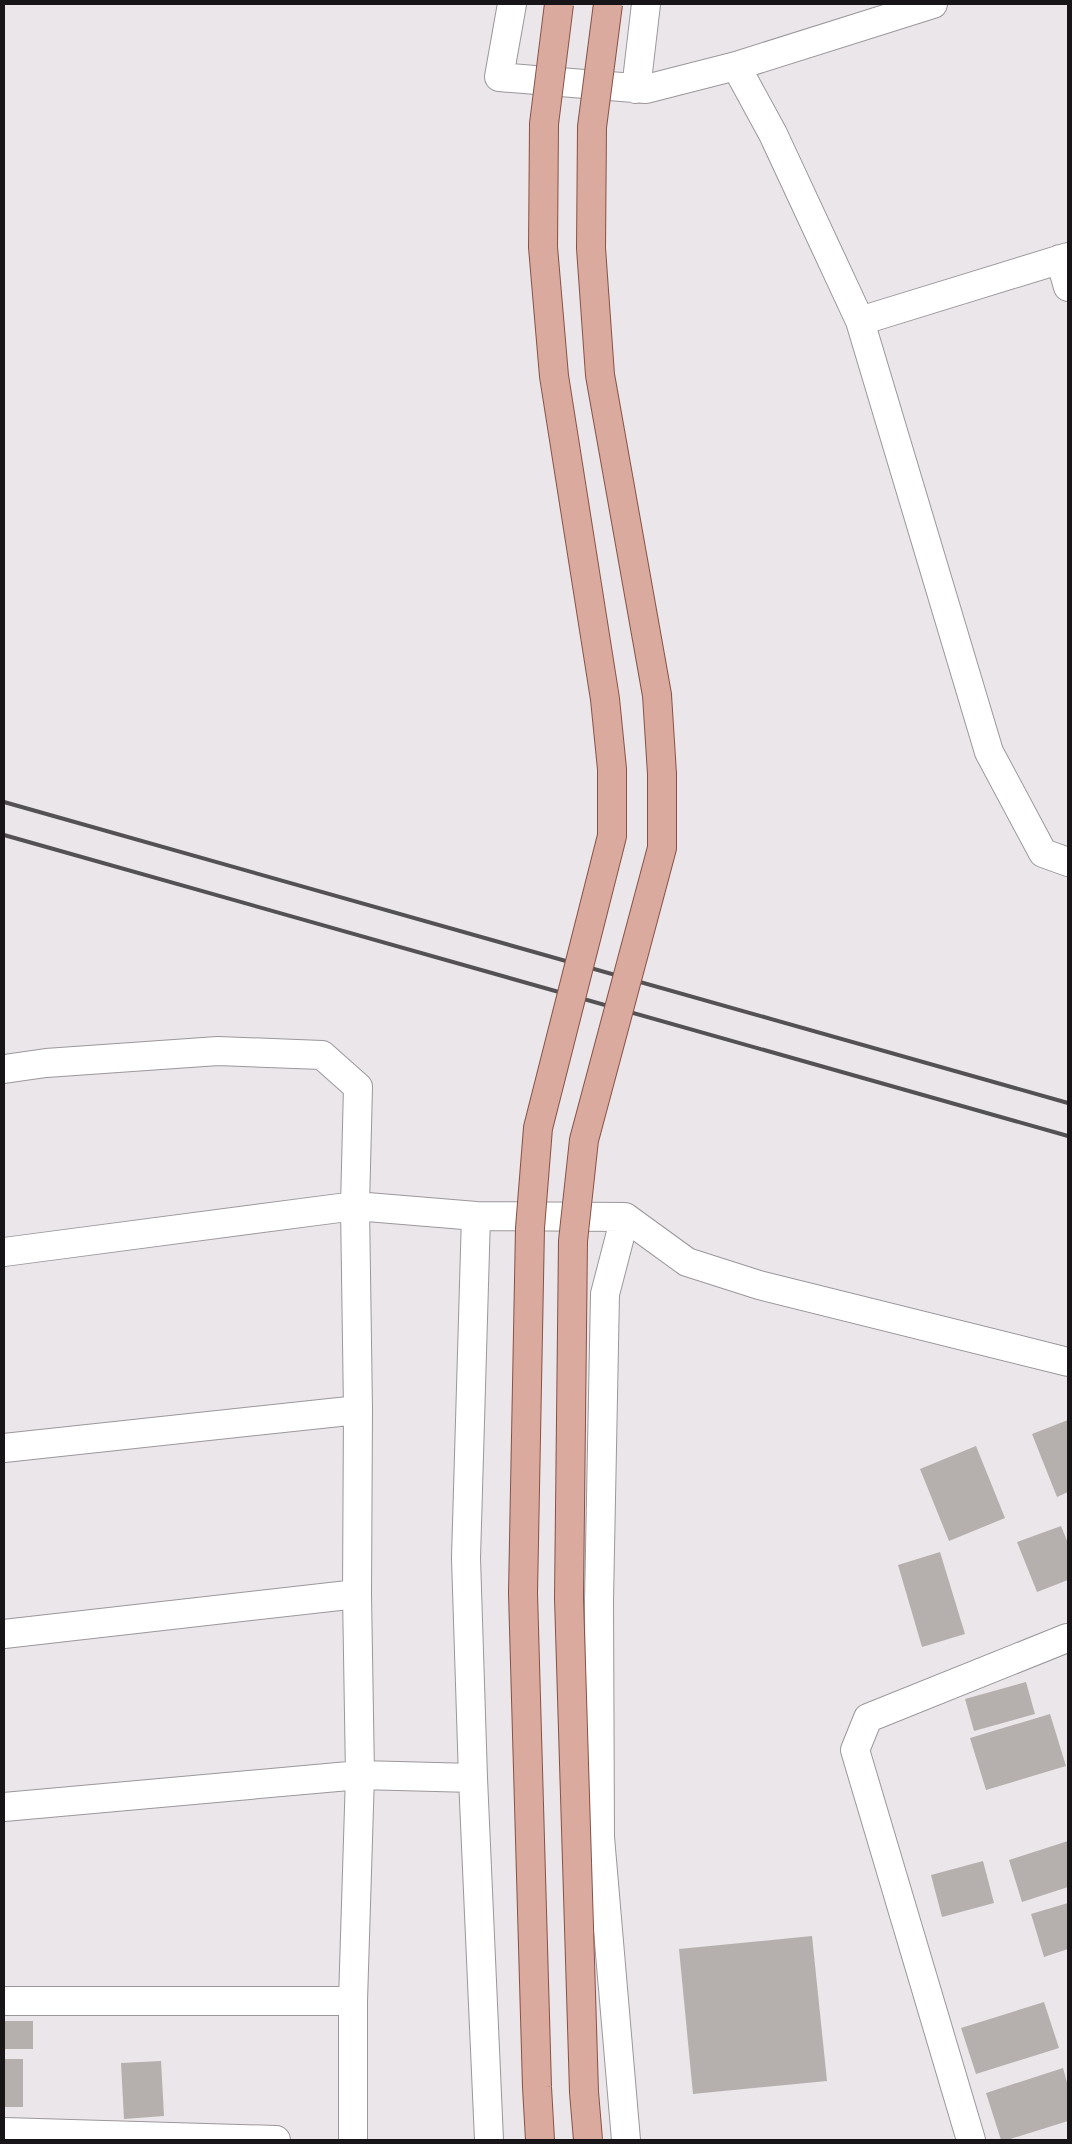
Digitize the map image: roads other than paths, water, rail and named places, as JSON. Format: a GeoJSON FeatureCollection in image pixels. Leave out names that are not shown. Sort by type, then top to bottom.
{"type":"FeatureCollection","features":[{"type":"Feature","properties":{"kind":"main road"},"geometry":{"type":"LineString","coordinates":[[540,2140],[523,1593],[530,1228],[538,1128],[612,836],[612,769],[605,700],[554,376],[543,247],[544,124],[559,4]]}},
{"type":"Feature","properties":{"kind":"main road"},"geometry":{"type":"LineString","coordinates":[[588,2140],[584,2092],[569,1598],[573,1241],[584,1140],[662,848],[662,774],[657,695],[600,375],[592,268],[592,127],[608,4]]}},
{"type":"Feature","properties":{"kind":"street"},"geometry":{"type":"LineString","coordinates":[[512,4],[499,77],[646,90],[736,66],[933,4]]}},
{"type":"Feature","properties":{"kind":"street"},"geometry":{"type":"LineString","coordinates":[[636,89],[646,4]]}},
{"type":"Feature","properties":{"kind":"street"},"geometry":{"type":"LineString","coordinates":[[736,66],[773,134],[860,321],[989,752],[1043,852],[1068,862]]}},
{"type":"Feature","properties":{"kind":"street"},"geometry":{"type":"LineString","coordinates":[[860,321],[1064,258],[1068,287]]}},
{"type":"Feature","properties":{"kind":"street"},"geometry":{"type":"LineString","coordinates":[[4,1069],[46,1063],[218,1051],[322,1054],[358,1087],[355,1206],[360,1775],[353,2001],[353,2140]]}},
{"type":"Feature","properties":{"kind":"street"},"geometry":{"type":"LineString","coordinates":[[4,1252],[355,1206],[476,1216],[625,1217],[687,1262],[759,1285],[1068,1362]]}},
{"type":"Feature","properties":{"kind":"street"},"geometry":{"type":"LineString","coordinates":[[476,1216],[466,1558],[473,1778],[489,2140]]}},
{"type":"Feature","properties":{"kind":"street"},"geometry":{"type":"LineString","coordinates":[[625,1217],[605,1294],[599,1620],[600,1837],[626,2140]]}},
{"type":"Feature","properties":{"kind":"street"},"geometry":{"type":"LineString","coordinates":[[4,1448],[358,1410]]}},
{"type":"Feature","properties":{"kind":"street"},"geometry":{"type":"LineString","coordinates":[[4,1634],[357,1594]]}},
{"type":"Feature","properties":{"kind":"street"},"geometry":{"type":"LineString","coordinates":[[971,2140],[855,1750],[868,1718],[1068,1639]]}},
{"type":"Feature","properties":{"kind":"street"},"geometry":{"type":"LineString","coordinates":[[4,1807],[360,1775],[473,1778]]}},
{"type":"Feature","properties":{"kind":"street"},"geometry":{"type":"LineString","coordinates":[[4,2001],[353,2001]]}},
{"type":"Feature","properties":{"kind":"street"},"geometry":{"type":"LineString","coordinates":[[4,2132],[276,2140]]}},
{"type":"Feature","properties":{"kind":"railway"},"geometry":{"type":"LineString","coordinates":[[4,802],[1068,1103]]}},
{"type":"Feature","properties":{"kind":"railway"},"geometry":{"type":"LineString","coordinates":[[4,835],[1068,1136]]}}]}
